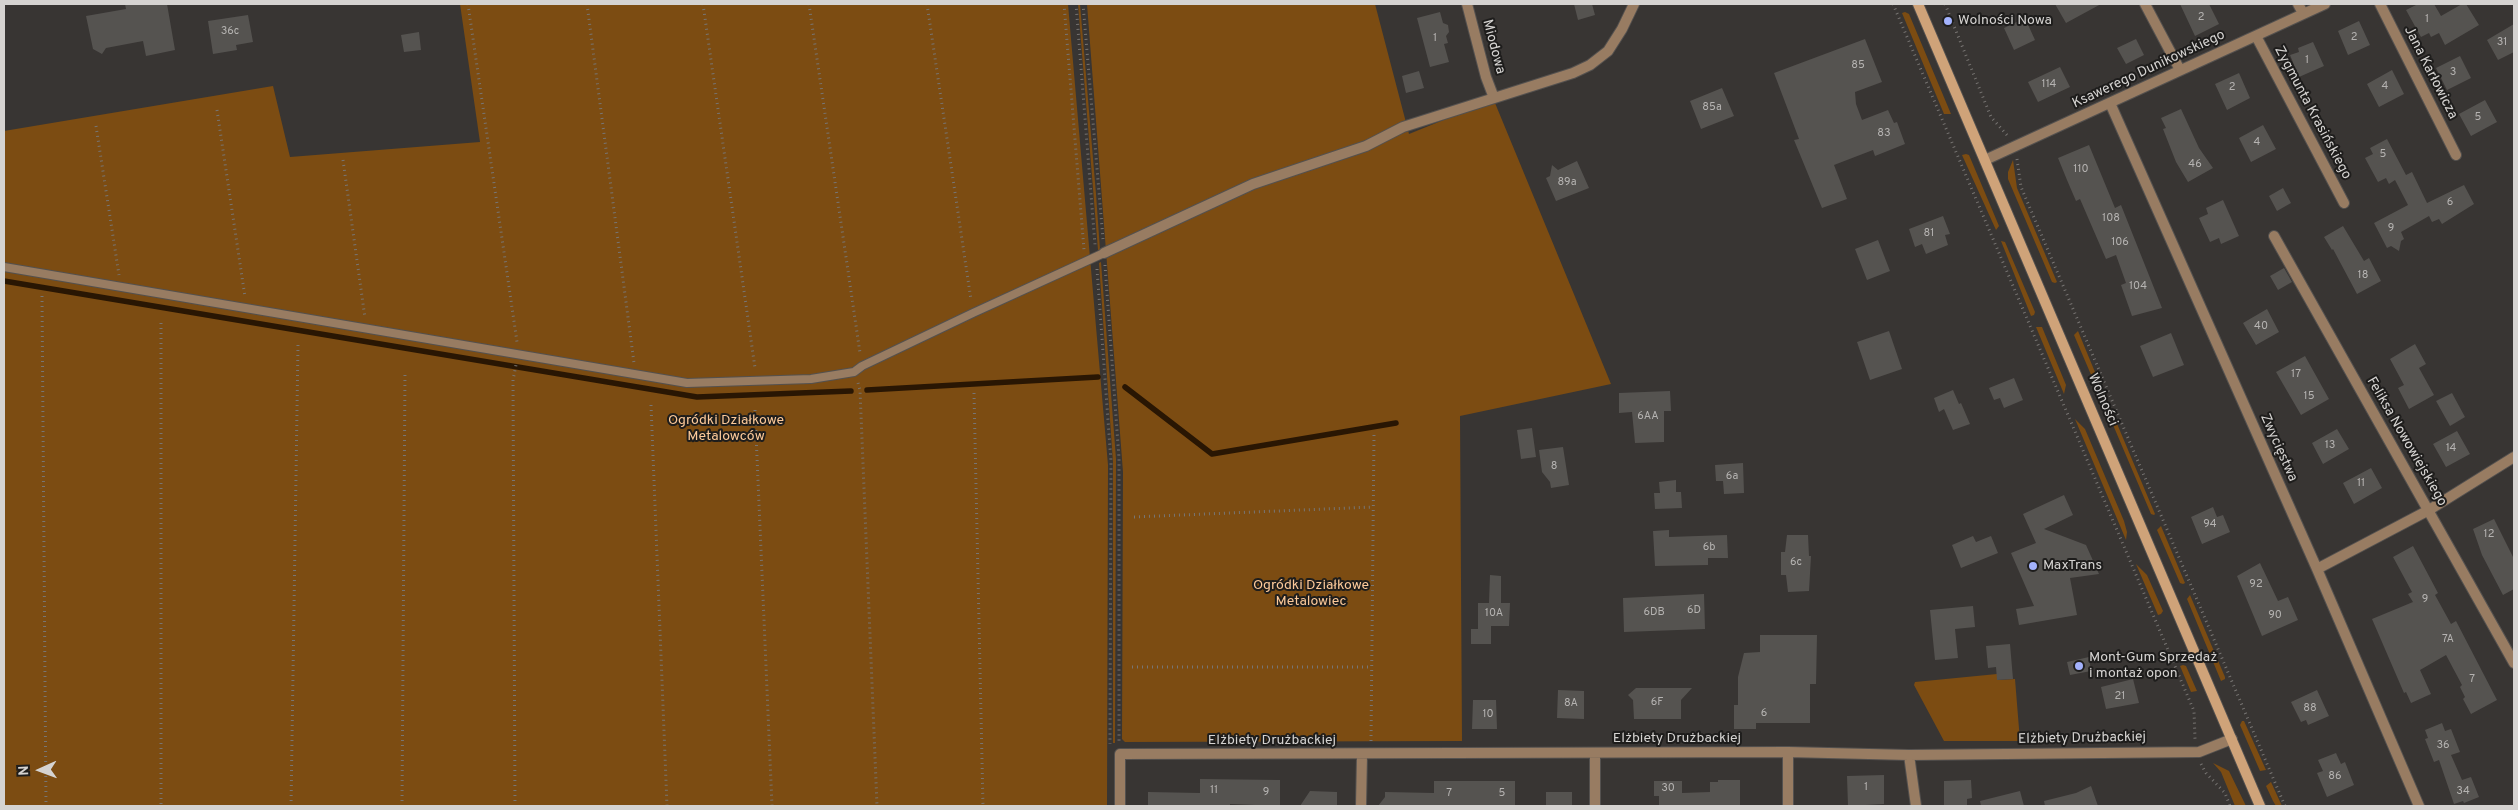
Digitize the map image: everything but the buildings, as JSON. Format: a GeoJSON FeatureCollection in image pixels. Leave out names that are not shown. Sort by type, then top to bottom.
{"type":"FeatureCollection","features":[{"type":"Feature","properties":{"kind":"main road","name":"Wolności"},"geometry":{"type":"LineString","coordinates":[[1918,4],[2260,806]]}},
{"type":"Feature","properties":{"kind":"street","name":"Miodowa"},"geometry":{"type":"LineString","coordinates":[[1467,4],[1486,77],[1494,98]]}},
{"type":"Feature","properties":{"kind":"street"},"geometry":{"type":"LineString","coordinates":[[1100,255],[1253,184],[1366,146],[1404,127],[1573,73],[1590,65],[1608,51],[1622,29],[1634,4]]}},
{"type":"Feature","properties":{"kind":"street"},"geometry":{"type":"LineString","coordinates":[[2145,4],[2180,70]]}},
{"type":"Feature","properties":{"kind":"street","name":"Ksawerego Dunikowskiego"},"geometry":{"type":"LineString","coordinates":[[1985,160],[2256,36],[2301,9],[2325,4]]}},
{"type":"Feature","properties":{"kind":"street","name":"Jana Karłowicza"},"geometry":{"type":"LineString","coordinates":[[2380,4],[2456,155]]}},
{"type":"Feature","properties":{"kind":"street","name":"Zygmunta Krasińskiego"},"geometry":{"type":"LineString","coordinates":[[2256,36],[2344,203]]}},
{"type":"Feature","properties":{"kind":"street","name":"Zwycięstwa"},"geometry":{"type":"LineString","coordinates":[[2110,103],[2317,569],[2419,806]]}},
{"type":"Feature","properties":{"kind":"street","name":"Feliksa Nowowiejskiego"},"geometry":{"type":"LineString","coordinates":[[2274,236],[2514,663]]}},
{"type":"Feature","properties":{"kind":"street"},"geometry":{"type":"LineString","coordinates":[[2317,569],[2429,510],[2514,457]]}},
{"type":"Feature","properties":{"kind":"street","name":"Elżbiety Drużbackiej"},"geometry":{"type":"LineString","coordinates":[[1120,754],[2199,752],[2232,739]]}},
{"type":"Feature","properties":{"kind":"street"},"geometry":{"type":"LineString","coordinates":[[1788,752],[1788,806]]}},
{"type":"Feature","properties":{"kind":"street"},"geometry":{"type":"LineString","coordinates":[[1595,753],[1595,806]]}},
{"type":"Feature","properties":{"kind":"street"},"geometry":{"type":"LineString","coordinates":[[1120,754],[1120,806]]}},
{"type":"Feature","properties":{"kind":"street"},"geometry":{"type":"LineString","coordinates":[[1362,806],[1367,754]]}},
{"type":"Feature","properties":{"kind":"street"},"geometry":{"type":"LineString","coordinates":[[1909,754],[1916,806]]}},
{"type":"Feature","properties":{"kind":"lane"},"geometry":{"type":"LineString","coordinates":[[4,267],[687,383],[811,379],[854,372],[862,366],[973,313],[1100,255]]}},
{"type":"Feature","properties":{"kind":"path"},"geometry":{"type":"LineString","coordinates":[[468,4],[520,355],[513,380],[515,806]]}},
{"type":"Feature","properties":{"kind":"path"},"geometry":{"type":"LineString","coordinates":[[587,4],[635,356],[634,374]]}},
{"type":"Feature","properties":{"kind":"path"},"geometry":{"type":"LineString","coordinates":[[703,4],[756,381]]}},
{"type":"Feature","properties":{"kind":"path"},"geometry":{"type":"LineString","coordinates":[[809,4],[862,366]]}},
{"type":"Feature","properties":{"kind":"path"},"geometry":{"type":"LineString","coordinates":[[926,4],[973,313]]}},
{"type":"Feature","properties":{"kind":"path"},"geometry":{"type":"LineString","coordinates":[[1064,4],[1086,261]]}},
{"type":"Feature","properties":{"kind":"path"},"geometry":{"type":"LineString","coordinates":[[1076,4],[1119,458],[1120,754]]}},
{"type":"Feature","properties":{"kind":"path"},"geometry":{"type":"LineString","coordinates":[[1084,4],[1111,461],[1110,746]]}},
{"type":"Feature","properties":{"kind":"path"},"geometry":{"type":"LineString","coordinates":[[1893,4],[2194,711],[2195,741]]}},
{"type":"Feature","properties":{"kind":"path"},"geometry":{"type":"LineString","coordinates":[[1945,4],[1991,117],[2010,139],[2014,147],[2021,187],[2285,806]]}},
{"type":"Feature","properties":{"kind":"path"},"geometry":{"type":"LineString","coordinates":[[217,110],[246,307]]}},
{"type":"Feature","properties":{"kind":"path"},"geometry":{"type":"LineString","coordinates":[[96,126],[120,286]]}},
{"type":"Feature","properties":{"kind":"path"},"geometry":{"type":"LineString","coordinates":[[343,160],[366,328]]}},
{"type":"Feature","properties":{"kind":"path"},"geometry":{"type":"LineString","coordinates":[[42,296],[46,806]]}},
{"type":"Feature","properties":{"kind":"path"},"geometry":{"type":"LineString","coordinates":[[161,323],[161,806]]}},
{"type":"Feature","properties":{"kind":"path"},"geometry":{"type":"LineString","coordinates":[[291,806],[298,344]]}},
{"type":"Feature","properties":{"kind":"path"},"geometry":{"type":"LineString","coordinates":[[402,806],[405,372]]}},
{"type":"Feature","properties":{"kind":"path"},"geometry":{"type":"LineString","coordinates":[[854,372],[860,390],[877,806]]}},
{"type":"Feature","properties":{"kind":"path"},"geometry":{"type":"LineString","coordinates":[[974,392],[983,806]]}},
{"type":"Feature","properties":{"kind":"path"},"geometry":{"type":"LineString","coordinates":[[651,405],[667,806]]}},
{"type":"Feature","properties":{"kind":"path"},"geometry":{"type":"LineString","coordinates":[[755,410],[772,806]]}},
{"type":"Feature","properties":{"kind":"path"},"geometry":{"type":"LineString","coordinates":[[1367,754],[1372,667],[1374,436]]}},
{"type":"Feature","properties":{"kind":"path"},"geometry":{"type":"LineString","coordinates":[[1134,517],[1373,507]]}},
{"type":"Feature","properties":{"kind":"path"},"geometry":{"type":"LineString","coordinates":[[1132,667],[1372,667]]}},
{"type":"Feature","properties":{"kind":"path"},"geometry":{"type":"LineString","coordinates":[[2203,760],[2201,763],[2206,773],[2225,793],[2230,806]]}},
{"type":"Feature","properties":{"kind":"green space","name":"Ogródki Działkowe Metalowców"},"geometry":{"type":"Polygon","coordinates":[[[460,4],[1068,4],[1108,465],[1107,806],[4,806],[4,131],[273,86],[290,157],[480,142],[460,4]]]}},
{"type":"Feature","properties":{"kind":"green space"},"geometry":{"type":"Polygon","coordinates":[[[1078,4],[1080,4],[1100,250],[1098,250],[1078,4]]]}},
{"type":"Feature","properties":{"kind":"green space","name":"Ogródki Działkowe Metalowiec"},"geometry":{"type":"Polygon","coordinates":[[[1087,4],[1375,4],[1409,134],[1473,108],[1495,103],[1611,384],[1460,416],[1462,741],[1125,742],[1122,739],[1123,472],[1087,4]]]}},
{"type":"Feature","properties":{"kind":"green space"},"geometry":{"type":"Polygon","coordinates":[[[1902,13],[1909,14],[1951,114],[1944,114],[1902,13]]]}},
{"type":"Feature","properties":{"kind":"green space"},"geometry":{"type":"Polygon","coordinates":[[[1962,155],[1969,155],[1999,226],[1996,230],[1962,155]]]}},
{"type":"Feature","properties":{"kind":"green space"},"geometry":{"type":"Polygon","coordinates":[[[2013,160],[2017,188],[2057,282],[2055,283],[2052,282],[2008,179],[2008,172],[2013,160]]]}},
{"type":"Feature","properties":{"kind":"green space"},"geometry":{"type":"Polygon","coordinates":[[[2001,241],[2005,242],[2035,312],[2034,315],[2031,316],[2001,241]]]}},
{"type":"Feature","properties":{"kind":"green space"},"geometry":{"type":"Polygon","coordinates":[[[1101,262],[1116,459],[1115,743],[1113,743],[1113,462],[1099,263],[1101,262]]]}},
{"type":"Feature","properties":{"kind":"green space"},"geometry":{"type":"Polygon","coordinates":[[[2036,327],[2042,327],[2066,385],[2064,394],[2036,327]]]}},
{"type":"Feature","properties":{"kind":"green space"},"geometry":{"type":"Polygon","coordinates":[[[2078,331],[2097,377],[2095,378],[2092,377],[2074,335],[2078,331]]]}},
{"type":"Feature","properties":{"kind":"green space"},"geometry":{"type":"Polygon","coordinates":[[[2102,388],[2154,515],[2151,514],[2099,392],[2102,388]]]}},
{"type":"Feature","properties":{"kind":"green space"},"geometry":{"type":"Polygon","coordinates":[[[2075,419],[2085,429],[2124,521],[2127,532],[2126,540],[2075,419]]]}},
{"type":"Feature","properties":{"kind":"green space"},"geometry":{"type":"Polygon","coordinates":[[[2161,526],[2185,583],[2183,584],[2180,583],[2157,530],[2161,526]]]}},
{"type":"Feature","properties":{"kind":"green space"},"geometry":{"type":"Polygon","coordinates":[[[2136,564],[2147,575],[2163,611],[2161,614],[2158,615],[2136,564]]]}},
{"type":"Feature","properties":{"kind":"green space"},"geometry":{"type":"Polygon","coordinates":[[[2190,595],[2225,677],[2221,681],[2187,599],[2190,595]]]}},
{"type":"Feature","properties":{"kind":"green space"},"geometry":{"type":"Polygon","coordinates":[[[2180,666],[2186,666],[2197,691],[2191,692],[2180,666]]]}},
{"type":"Feature","properties":{"kind":"green space"},"geometry":{"type":"Polygon","coordinates":[[[1997,674],[1998,680],[2015,679],[2020,741],[1944,741],[1914,685],[1915,682],[1997,674]]]}},
{"type":"Feature","properties":{"kind":"green space"},"geometry":{"type":"Polygon","coordinates":[[[2244,721],[2266,770],[2260,771],[2240,725],[2244,721]]]}},
{"type":"Feature","properties":{"kind":"green space"},"geometry":{"type":"Polygon","coordinates":[[[2213,763],[2229,771],[2246,806],[2235,806],[2221,772],[2213,763]]]}},
{"type":"Feature","properties":{"kind":"green space"},"geometry":{"type":"Polygon","coordinates":[[[2271,782],[2282,806],[2276,806],[2266,786],[2271,782]]]}},
{"type":"Feature","properties":{"kind":"waterway"},"geometry":{"type":"LineString","coordinates":[[4,281],[697,397],[851,391]]}},
{"type":"Feature","properties":{"kind":"waterway"},"geometry":{"type":"LineString","coordinates":[[867,390],[1098,377]]}},
{"type":"Feature","properties":{"kind":"waterway"},"geometry":{"type":"LineString","coordinates":[[1125,387],[1212,454],[1396,423]]}},
{"type":"Feature","properties":{"kind":"place","name":"Wolności Nowa"},"geometry":{"type":"Point","coordinates":[1948,21]}},
{"type":"Feature","properties":{"kind":"place","name":"MaxTrans"},"geometry":{"type":"Point","coordinates":[2033,566]}},
{"type":"Feature","properties":{"kind":"place","name":"Mont-Gum Sprzedaż i montaż opon"},"geometry":{"type":"Point","coordinates":[2079,666]}}]}
